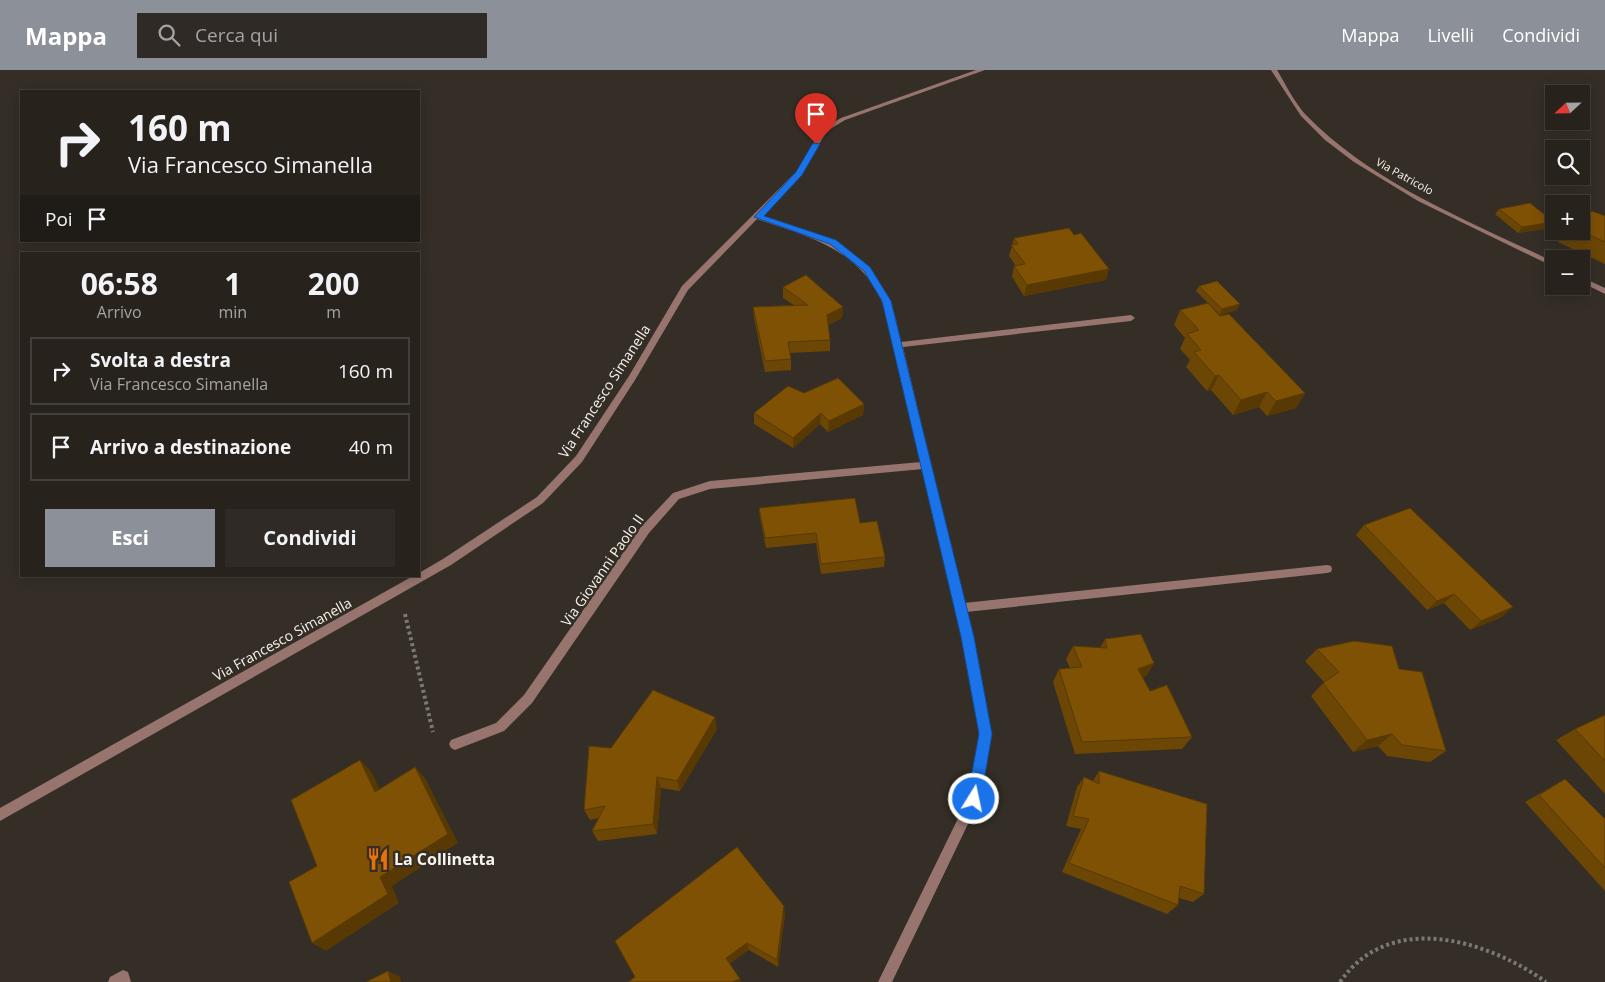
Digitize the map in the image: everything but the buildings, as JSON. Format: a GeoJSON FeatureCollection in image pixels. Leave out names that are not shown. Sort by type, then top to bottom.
{"type":"FeatureCollection","features":[{"type":"Feature","properties":{"kind":"street","name":"Via Francesco Simanella"},"geometry":{"type":"LineString","coordinates":[[0,815],[102,755],[447,562],[540,500],[579,459],[632,378],[685,288],[758,217],[799,173],[824,130],[843,119],[982,70]]}},
{"type":"Feature","properties":{"kind":"street","name":"Via Patricolo"},"geometry":{"type":"LineString","coordinates":[[1274,70],[1302,114],[1340,149],[1379,175],[1545,261]]}},
{"type":"Feature","properties":{"kind":"street"},"geometry":{"type":"LineString","coordinates":[[758,217],[833,242],[867,269],[886,301],[960,608],[986,734],[974,799],[885,982]]}},
{"type":"Feature","properties":{"kind":"street"},"geometry":{"type":"LineString","coordinates":[[1590,284],[1605,291]]}},
{"type":"Feature","properties":{"kind":"street"},"geometry":{"type":"LineString","coordinates":[[898,345],[1131,318]]}},
{"type":"Feature","properties":{"kind":"street","name":"Via Giovanni Paolo II"},"geometry":{"type":"LineString","coordinates":[[455,744],[500,727],[528,699],[645,530],[676,496],[710,485],[926,464]]}},
{"type":"Feature","properties":{"kind":"street"},"geometry":{"type":"LineString","coordinates":[[960,608],[1327,569]]}},
{"type":"Feature","properties":{"kind":"street"},"geometry":{"type":"LineString","coordinates":[[115,982],[123,977],[124,982]]}},
{"type":"Feature","properties":{"kind":"path"},"geometry":{"type":"LineString","coordinates":[[400,589],[435,741]]}},
{"type":"Feature","properties":{"kind":"path"},"geometry":{"type":"LineString","coordinates":[[1340,982],[1344,976],[1375,948],[1407,940],[1463,942],[1510,958],[1546,982]]}},
{"type":"Feature","properties":{"kind":"place","name":"La Collinetta"},"geometry":{"type":"Point","coordinates":[378,859]}},
{"type":"Feature","properties":{"kind":"route"},"geometry":{"type":"LineString","coordinates":[[816,144],[799,173],[758,217],[833,242],[867,269],[886,301],[967,637],[986,734],[974,799]]}}]}
